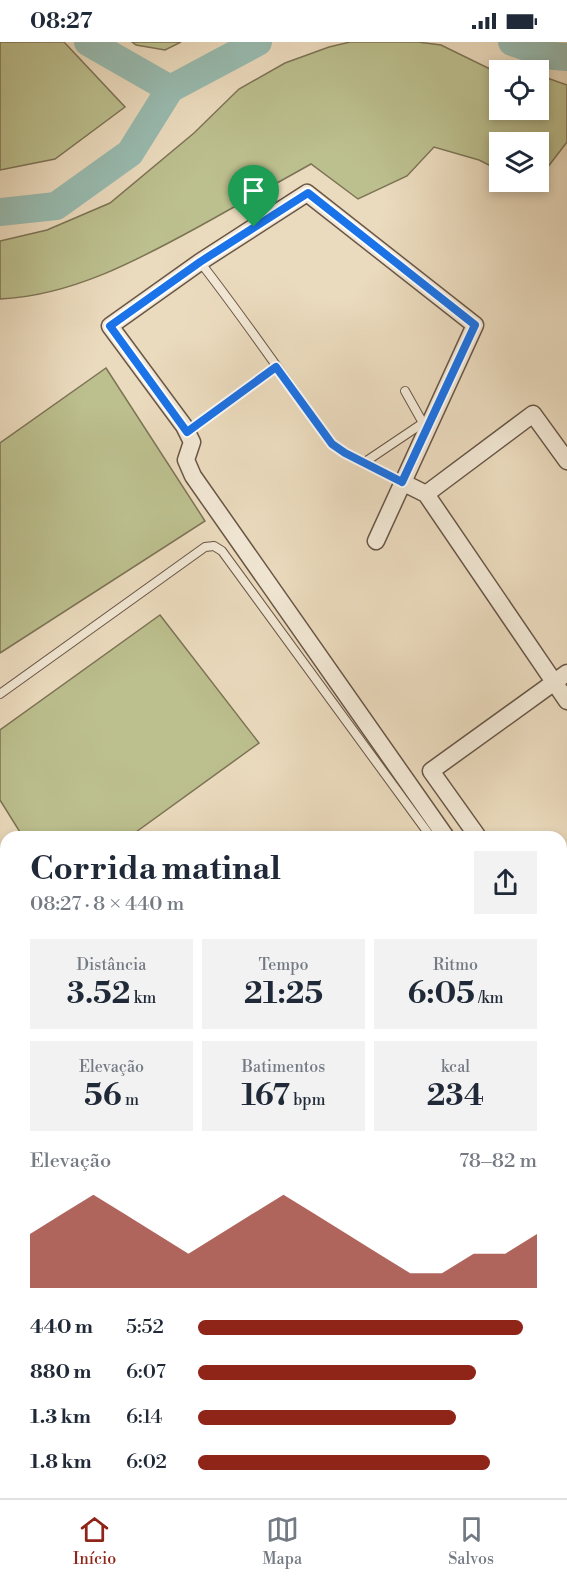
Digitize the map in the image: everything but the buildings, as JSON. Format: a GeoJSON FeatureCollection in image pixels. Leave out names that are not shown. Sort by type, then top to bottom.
{"type":"FeatureCollection","features":[{"type":"Feature","properties":{"kind":"street"},"geometry":{"type":"LineString","coordinates":[[376,542],[428,420],[475,325],[308,193],[200,262],[110,326],[187,432],[192,442],[186,460],[193,476],[442,831]]}},
{"type":"Feature","properties":{"kind":"street"},"geometry":{"type":"LineString","coordinates":[[426,494],[533,414],[567,461]]}},
{"type":"Feature","properties":{"kind":"street"},"geometry":{"type":"LineString","coordinates":[[402,482],[426,494],[560,677],[567,701]]}},
{"type":"Feature","properties":{"kind":"street"},"geometry":{"type":"LineString","coordinates":[[474,831],[431,771],[560,677]]}},
{"type":"Feature","properties":{"kind":"lane"},"geometry":{"type":"LineString","coordinates":[[200,262],[253,330],[276,367],[332,444],[402,482]]}},
{"type":"Feature","properties":{"kind":"lane"},"geometry":{"type":"LineString","coordinates":[[187,432],[276,367]]}},
{"type":"Feature","properties":{"kind":"lane"},"geometry":{"type":"LineString","coordinates":[[365,462],[428,420],[405,392]]}},
{"type":"Feature","properties":{"kind":"lane"},"geometry":{"type":"LineString","coordinates":[[0,694],[205,547],[214,546],[222,551],[427,831]]}},
{"type":"Feature","properties":{"kind":"green space"},"geometry":{"type":"Polygon","coordinates":[[[0,42],[64,42],[125,107],[55,159],[0,170],[0,42]]]}},
{"type":"Feature","properties":{"kind":"green space"},"geometry":{"type":"Polygon","coordinates":[[[132,42],[181,42],[165,50],[136,45],[132,42]]]}},
{"type":"Feature","properties":{"kind":"green space"},"geometry":{"type":"Polygon","coordinates":[[[350,42],[418,42],[441,45],[489,69],[489,120],[549,120],[549,79],[567,85],[567,142],[549,165],[549,132],[489,132],[489,165],[434,147],[407,176],[358,199],[311,164],[177,239],[103,274],[52,291],[0,299],[0,241],[47,230],[110,203],[194,133],[239,89],[285,63],[350,42]]]}},
{"type":"Feature","properties":{"kind":"green space"},"geometry":{"type":"Polygon","coordinates":[[[106,368],[205,521],[0,653],[0,443],[106,368]]]}},
{"type":"Feature","properties":{"kind":"green space"},"geometry":{"type":"Polygon","coordinates":[[[160,615],[259,743],[137,831],[19,831],[0,800],[0,730],[160,615]]]}},
{"type":"Feature","properties":{"kind":"waterway"},"geometry":{"type":"LineString","coordinates":[[88,42],[170,89],[258,42]]}},
{"type":"Feature","properties":{"kind":"waterway"},"geometry":{"type":"LineString","coordinates":[[512,42],[554,56],[567,57]]}},
{"type":"Feature","properties":{"kind":"waterway"},"geometry":{"type":"LineString","coordinates":[[0,212],[56,206],[130,153],[170,89]]}},
{"type":"Feature","properties":{"kind":"route"},"geometry":{"type":"LineString","coordinates":[[308,193],[475,325],[402,482],[332,444],[276,367],[187,432],[110,326],[254,227],[308,193]]}}]}
